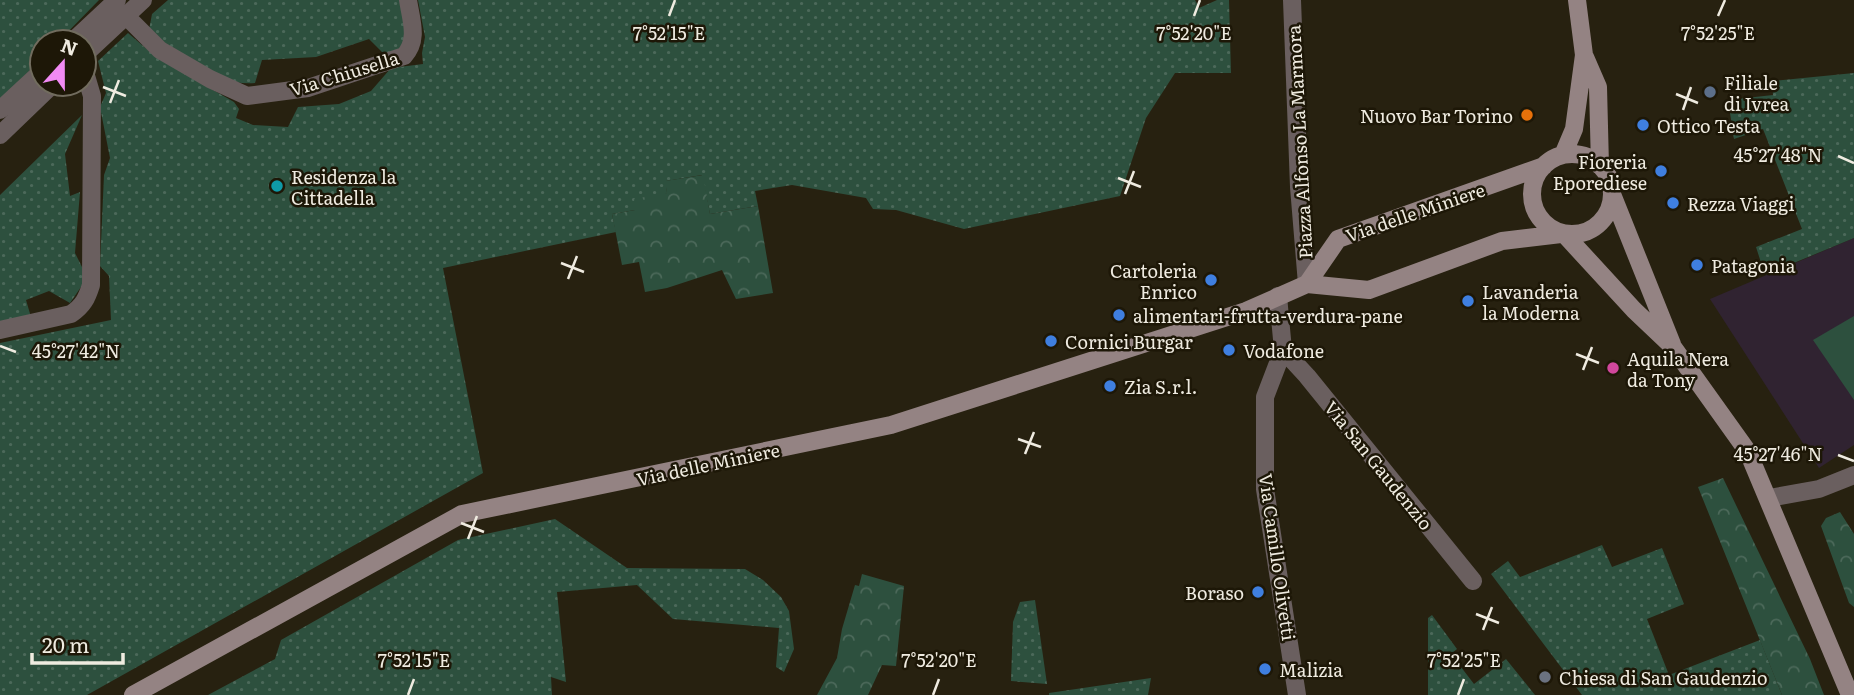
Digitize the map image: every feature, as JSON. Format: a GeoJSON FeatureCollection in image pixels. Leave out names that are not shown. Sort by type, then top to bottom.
{"type":"FeatureCollection","features":[{"type":"Feature","properties":{"kind":"street"},"geometry":{"type":"LineString","coordinates":[[87,28],[117,0]]}},
{"type":"Feature","properties":{"kind":"street"},"geometry":{"type":"LineString","coordinates":[[98,42],[143,0]]}},
{"type":"Feature","properties":{"kind":"street","name":"Via Chiusella"},"geometry":{"type":"LineString","coordinates":[[126,16],[160,50],[234,92],[257,96],[308,88],[404,56],[414,41],[408,0]]}},
{"type":"Feature","properties":{"kind":"street","name":"Piazza Alfonso La Marmora"},"geometry":{"type":"LineString","coordinates":[[1292,0],[1299,187],[1307,284]]}},
{"type":"Feature","properties":{"kind":"street"},"geometry":{"type":"LineString","coordinates":[[1563,155],[1574,129],[1584,55],[1577,0]]}},
{"type":"Feature","properties":{"kind":"street"},"geometry":{"type":"LineString","coordinates":[[1584,55],[1598,87],[1600,166]]}},
{"type":"Feature","properties":{"kind":"street"},"geometry":{"type":"LineString","coordinates":[[0,110],[28,84]]}},
{"type":"Feature","properties":{"kind":"street"},"geometry":{"type":"LineString","coordinates":[[0,135],[38,98]]}},
{"type":"Feature","properties":{"kind":"street"},"geometry":{"type":"LineString","coordinates":[[0,330],[71,314],[87,299],[91,285],[92,98]]}},
{"type":"Feature","properties":{"kind":"street"},"geometry":{"type":"LineString","coordinates":[[1673,347],[1607,175],[1590,158],[1580,155],[1563,155],[1544,166],[1534,184],[1532,195],[1535,208],[1545,223],[1563,234],[1634,310],[1673,347],[1748,452],[1850,695]]}},
{"type":"Feature","properties":{"kind":"street","name":"Via delle Miniere"},"geometry":{"type":"LineString","coordinates":[[1307,284],[1338,239],[1544,166]]}},
{"type":"Feature","properties":{"kind":"street"},"geometry":{"type":"LineString","coordinates":[[1563,234],[1581,233],[1600,223],[1607,213],[1612,193]]}},
{"type":"Feature","properties":{"kind":"street","name":"Via delle Miniere"},"geometry":{"type":"LineString","coordinates":[[133,695],[462,514],[891,425],[1246,311],[1307,284],[1369,290],[1502,241],[1563,234]]}},
{"type":"Feature","properties":{"kind":"street","name":"Via Camillo Olivetti"},"geometry":{"type":"LineString","coordinates":[[1278,296],[1283,350],[1265,397],[1265,489],[1297,695]]}},
{"type":"Feature","properties":{"kind":"street","name":"Via San Gaudenzio"},"geometry":{"type":"LineString","coordinates":[[1283,350],[1473,581]]}},
{"type":"Feature","properties":{"kind":"street"},"geometry":{"type":"LineString","coordinates":[[1769,499],[1819,489],[1854,475]]}},
{"type":"Feature","properties":{"kind":"shaded area"},"geometry":{"type":"Polygon","coordinates":[[[1854,238],[1854,445],[1819,468],[1710,299],[1854,238]]]}},
{"type":"Feature","properties":{"kind":"green space"},"geometry":{"type":"Polygon","coordinates":[[[0,0],[99,0],[72,28],[28,28],[28,72],[0,101],[0,0]]]}},
{"type":"Feature","properties":{"kind":"green space"},"geometry":{"type":"Polygon","coordinates":[[[168,0],[400,0],[406,30],[403,43],[391,55],[382,52],[369,39],[316,57],[262,60],[255,83],[241,83],[226,80],[198,66],[149,30],[152,14],[168,0]]]}},
{"type":"Feature","properties":{"kind":"green space"},"geometry":{"type":"Polygon","coordinates":[[[418,0],[1195,0],[1199,8],[1217,0],[1229,0],[1231,73],[1175,73],[1146,118],[1120,196],[964,229],[896,210],[873,209],[866,198],[792,185],[755,191],[758,206],[710,214],[702,175],[666,181],[667,193],[635,210],[612,214],[616,232],[443,268],[483,473],[87,695],[0,695],[0,343],[111,320],[109,276],[100,266],[104,175],[110,158],[100,107],[106,93],[98,61],[128,33],[156,57],[234,102],[239,109],[236,118],[253,125],[288,127],[298,107],[339,104],[371,91],[391,68],[423,64],[425,37],[418,0]]]}},
{"type":"Feature","properties":{"kind":"green space"},"geometry":{"type":"Polygon","coordinates":[[[1854,73],[1854,238],[1765,275],[1756,247],[1802,229],[1763,129],[1734,139],[1728,100],[1773,95],[1772,81],[1854,73]]]}},
{"type":"Feature","properties":{"kind":"green space"},"geometry":{"type":"Polygon","coordinates":[[[82,115],[65,154],[70,196],[80,192],[75,253],[85,273],[83,284],[70,303],[49,291],[26,300],[31,317],[0,323],[0,195],[82,115]]]}},
{"type":"Feature","properties":{"kind":"green space"},"geometry":{"type":"Polygon","coordinates":[[[703,175],[710,214],[758,206],[773,293],[736,299],[722,270],[667,288],[645,292],[639,262],[622,265],[612,214],[635,210],[634,199],[667,193],[665,181],[703,175]]]}},
{"type":"Feature","properties":{"kind":"green space"},"geometry":{"type":"Polygon","coordinates":[[[1854,316],[1854,400],[1813,340],[1854,316]]]}},
{"type":"Feature","properties":{"kind":"green space"},"geometry":{"type":"Polygon","coordinates":[[[1723,478],[1810,659],[1824,695],[1782,695],[1698,487],[1723,478]]]}},
{"type":"Feature","properties":{"kind":"green space"},"geometry":{"type":"Polygon","coordinates":[[[1840,512],[1854,534],[1854,607],[1849,603],[1821,526],[1826,518],[1840,512]]]}},
{"type":"Feature","properties":{"kind":"green space"},"geometry":{"type":"Polygon","coordinates":[[[555,519],[627,568],[745,569],[763,580],[781,597],[789,611],[794,649],[784,672],[776,667],[779,628],[673,619],[637,585],[557,592],[566,682],[551,677],[552,695],[208,695],[275,659],[281,640],[458,540],[555,519]]]}},
{"type":"Feature","properties":{"kind":"green space"},"geometry":{"type":"Polygon","coordinates":[[[1602,545],[1612,567],[1662,548],[1684,604],[1647,619],[1669,675],[1760,640],[1782,695],[1582,695],[1491,574],[1508,561],[1520,577],[1602,545]]]}},
{"type":"Feature","properties":{"kind":"green space"},"geometry":{"type":"Polygon","coordinates":[[[862,574],[904,586],[896,666],[882,665],[868,695],[817,695],[837,658],[855,585],[859,586],[862,574]]]}},
{"type":"Feature","properties":{"kind":"green space"},"geometry":{"type":"Polygon","coordinates":[[[1035,600],[1047,684],[1011,681],[1013,622],[1020,602],[1035,600]]]}},
{"type":"Feature","properties":{"kind":"green space"},"geometry":{"type":"Polygon","coordinates":[[[1432,615],[1457,649],[1451,654],[1474,684],[1506,659],[1535,695],[1428,695],[1428,618],[1432,615]]]}},
{"type":"Feature","properties":{"kind":"green space"},"geometry":{"type":"Polygon","coordinates":[[[1151,678],[1148,695],[1049,695],[1049,693],[1151,678]]]}},
{"type":"Feature","properties":{"kind":"place","name":"Filiale di Ivrea"},"geometry":{"type":"Point","coordinates":[1710,92]}},
{"type":"Feature","properties":{"kind":"place","name":"Nuovo Bar Torino"},"geometry":{"type":"Point","coordinates":[1527,115]}},
{"type":"Feature","properties":{"kind":"place","name":"Ottico Testa"},"geometry":{"type":"Point","coordinates":[1643,125]}},
{"type":"Feature","properties":{"kind":"place","name":"Fioreria Eporediese"},"geometry":{"type":"Point","coordinates":[1661,171]}},
{"type":"Feature","properties":{"kind":"place","name":"Residenza la Cittadella"},"geometry":{"type":"Point","coordinates":[277,186]}},
{"type":"Feature","properties":{"kind":"place","name":"Rezza Viaggi"},"geometry":{"type":"Point","coordinates":[1673,203]}},
{"type":"Feature","properties":{"kind":"place","name":"Patagonia"},"geometry":{"type":"Point","coordinates":[1697,265]}},
{"type":"Feature","properties":{"kind":"place","name":"Cartoleria Enrico"},"geometry":{"type":"Point","coordinates":[1211,280]}},
{"type":"Feature","properties":{"kind":"place","name":"Lavanderia la Moderna"},"geometry":{"type":"Point","coordinates":[1468,301]}},
{"type":"Feature","properties":{"kind":"place","name":"alimentari-frutta-verdura-pane"},"geometry":{"type":"Point","coordinates":[1119,315]}},
{"type":"Feature","properties":{"kind":"place","name":"Cornici Burgar"},"geometry":{"type":"Point","coordinates":[1051,341]}},
{"type":"Feature","properties":{"kind":"place","name":"Vodafone"},"geometry":{"type":"Point","coordinates":[1229,350]}},
{"type":"Feature","properties":{"kind":"place","name":"Aquila Nera da Tony"},"geometry":{"type":"Point","coordinates":[1613,368]}},
{"type":"Feature","properties":{"kind":"place","name":"Zia S.r.l."},"geometry":{"type":"Point","coordinates":[1110,386]}},
{"type":"Feature","properties":{"kind":"place","name":"Boraso"},"geometry":{"type":"Point","coordinates":[1258,592]}},
{"type":"Feature","properties":{"kind":"place","name":"Malizia"},"geometry":{"type":"Point","coordinates":[1265,669]}},
{"type":"Feature","properties":{"kind":"place","name":"Chiesa di San Gaudenzio"},"geometry":{"type":"Point","coordinates":[1545,677]}}]}
